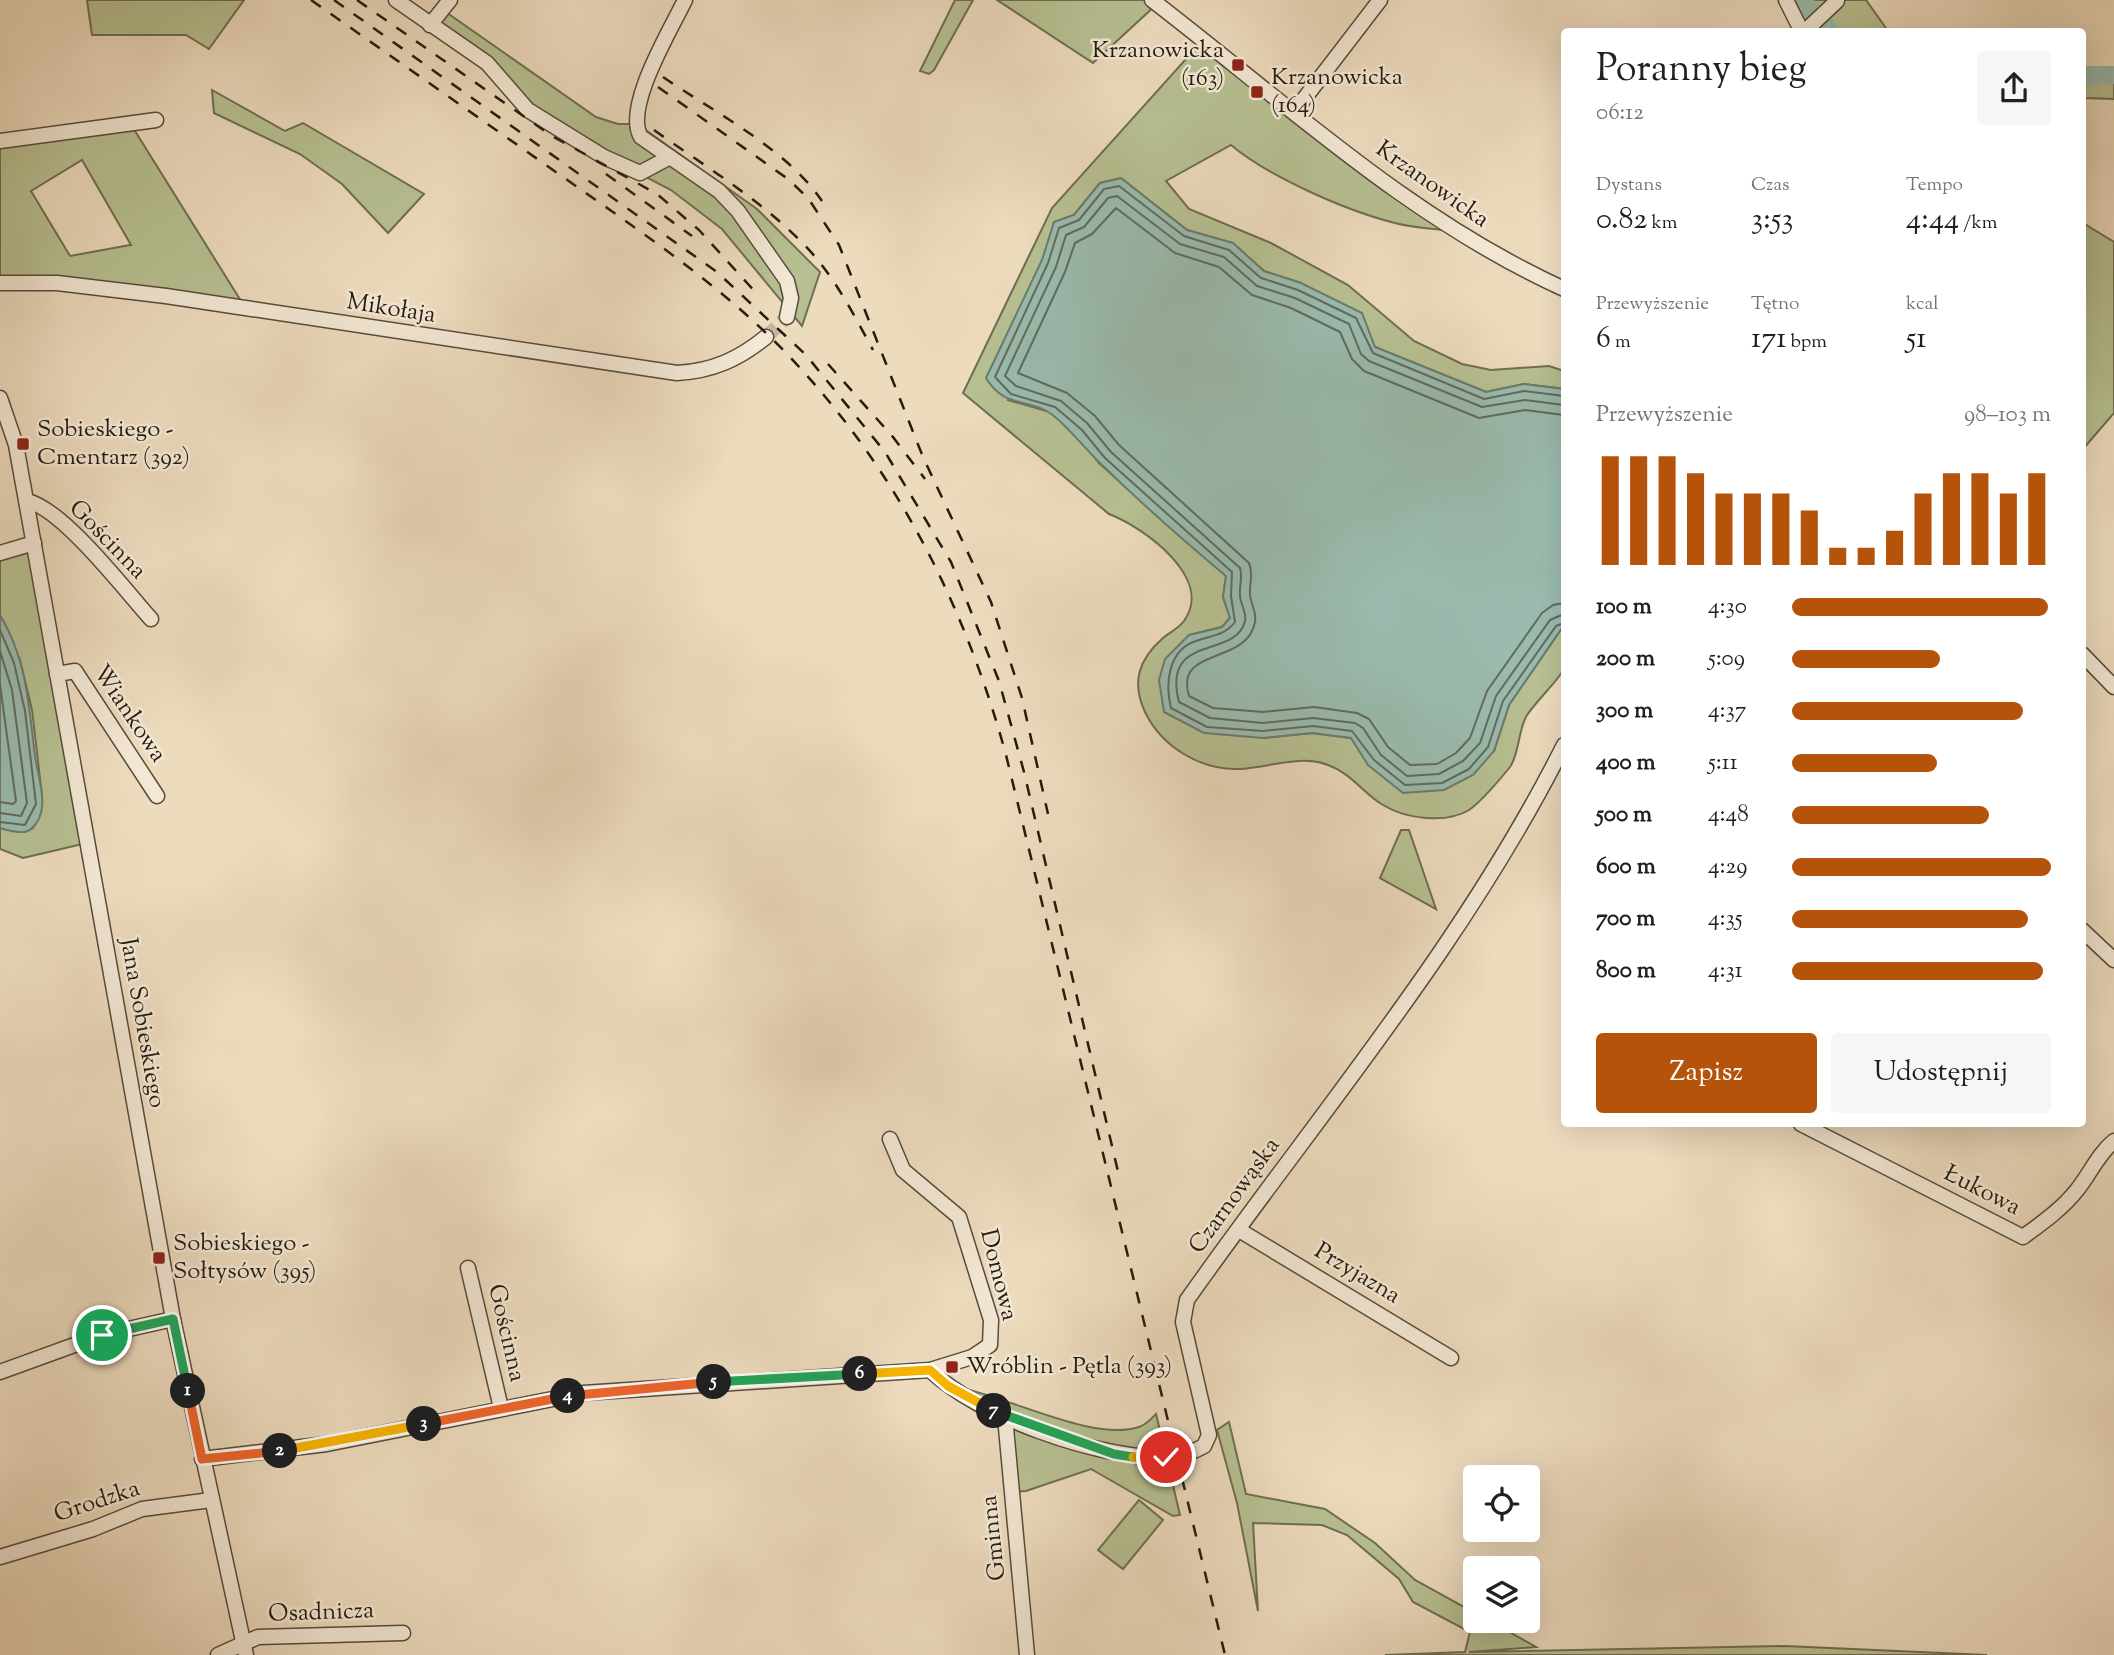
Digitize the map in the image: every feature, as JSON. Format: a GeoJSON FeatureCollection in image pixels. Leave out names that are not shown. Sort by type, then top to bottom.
{"type":"FeatureCollection","features":[{"type":"Feature","properties":{"kind":"street"},"geometry":{"type":"LineString","coordinates":[[396,0],[487,63],[528,110],[620,165],[640,173],[670,157]]}},
{"type":"Feature","properties":{"kind":"street"},"geometry":{"type":"LineString","coordinates":[[430,24],[450,0]]}},
{"type":"Feature","properties":{"kind":"street"},"geometry":{"type":"LineString","coordinates":[[685,0],[643,91],[636,117],[641,136],[719,191],[738,211],[788,281],[791,298],[787,317]]}},
{"type":"Feature","properties":{"kind":"street","name":"Krzanowicka"},"geometry":{"type":"LineString","coordinates":[[1152,0],[1429,215],[1481,247],[1561,287]]}},
{"type":"Feature","properties":{"kind":"street"},"geometry":{"type":"LineString","coordinates":[[1294,111],[1380,0]]}},
{"type":"Feature","properties":{"kind":"street"},"geometry":{"type":"LineString","coordinates":[[1786,0],[1801,28]]}},
{"type":"Feature","properties":{"kind":"street"},"geometry":{"type":"LineString","coordinates":[[1807,28],[1837,1]]}},
{"type":"Feature","properties":{"kind":"street"},"geometry":{"type":"LineString","coordinates":[[0,141],[156,120]]}},
{"type":"Feature","properties":{"kind":"street","name":"Mikołaja"},"geometry":{"type":"LineString","coordinates":[[0,283],[57,283],[166,296],[677,373],[717,368],[745,354],[766,337]]}},
{"type":"Feature","properties":{"kind":"street","name":"Jana Sobieskiego"},"geometry":{"type":"LineString","coordinates":[[0,398],[16,445],[27,501],[173,1319],[245,1650]]}},
{"type":"Feature","properties":{"kind":"street","name":"Gościnna"},"geometry":{"type":"LineString","coordinates":[[27,501],[40,505],[86,547],[151,619]]}},
{"type":"Feature","properties":{"kind":"street"},"geometry":{"type":"LineString","coordinates":[[0,553],[34,543]]}},
{"type":"Feature","properties":{"kind":"street"},"geometry":{"type":"LineString","coordinates":[[2086,658],[2114,688]]}},
{"type":"Feature","properties":{"kind":"street","name":"Wiankowa"},"geometry":{"type":"LineString","coordinates":[[57,674],[75,671],[157,796]]}},
{"type":"Feature","properties":{"kind":"street","name":"Czarnowąska"},"geometry":{"type":"LineString","coordinates":[[930,1370],[948,1386],[1005,1417],[1114,1454],[1139,1458],[1166,1457],[1205,1446],[1209,1435],[1187,1342],[1184,1305],[1457,928],[1498,866],[1561,750]]}},
{"type":"Feature","properties":{"kind":"street"},"geometry":{"type":"LineString","coordinates":[[2086,934],[2114,960]]}},
{"type":"Feature","properties":{"kind":"street","name":"Łukowa"},"geometry":{"type":"LineString","coordinates":[[1807,1127],[2023,1237],[2078,1189],[2106,1148],[2114,1141]]}},
{"type":"Feature","properties":{"kind":"street","name":"Domowa"},"geometry":{"type":"LineString","coordinates":[[890,1139],[903,1170],[959,1217],[991,1320],[990,1345],[972,1357],[930,1370]]}},
{"type":"Feature","properties":{"kind":"street","name":"Przyjazna"},"geometry":{"type":"LineString","coordinates":[[1238,1230],[1451,1358]]}},
{"type":"Feature","properties":{"kind":"street","name":"Gościnna"},"geometry":{"type":"LineString","coordinates":[[468,1268],[500,1408]]}},
{"type":"Feature","properties":{"kind":"street"},"geometry":{"type":"LineString","coordinates":[[0,1372],[102,1335],[173,1319]]}},
{"type":"Feature","properties":{"kind":"street"},"geometry":{"type":"LineString","coordinates":[[202,1459],[327,1444],[583,1393],[930,1370]]}},
{"type":"Feature","properties":{"kind":"street","name":"Gminna"},"geometry":{"type":"LineString","coordinates":[[1005,1417],[1027,1655]]}},
{"type":"Feature","properties":{"kind":"street","name":"Grodzka"},"geometry":{"type":"LineString","coordinates":[[0,1557],[93,1529],[142,1509],[211,1500]]}},
{"type":"Feature","properties":{"kind":"street","name":"Osadnicza"},"geometry":{"type":"LineString","coordinates":[[218,1655],[245,1650],[258,1637],[403,1633]]}},
{"type":"Feature","properties":{"kind":"green space"},"geometry":{"type":"Polygon","coordinates":[[[87,0],[244,0],[209,49],[186,35],[92,35],[87,0]]]}},
{"type":"Feature","properties":{"kind":"green space"},"geometry":{"type":"Polygon","coordinates":[[[955,0],[973,0],[934,70],[929,74],[920,71],[955,0]]]}},
{"type":"Feature","properties":{"kind":"green space"},"geometry":{"type":"Polygon","coordinates":[[[997,0],[1152,0],[1157,4],[1093,63],[997,0]]]}},
{"type":"Feature","properties":{"kind":"green space"},"geometry":{"type":"Polygon","coordinates":[[[1786,0],[1866,0],[1886,28],[1800,28],[1786,0]]]}},
{"type":"Feature","properties":{"kind":"green space"},"geometry":{"type":"Polygon","coordinates":[[[443,10],[596,117],[618,124],[637,124],[757,209],[820,272],[802,326],[722,229],[671,190],[573,139],[430,25],[443,10]]]}},
{"type":"Feature","properties":{"kind":"green space"},"geometry":{"type":"Polygon","coordinates":[[[1203,40],[1454,231],[1402,225],[1354,210],[1287,181],[1231,145],[1166,181],[1189,209],[1271,243],[1348,285],[1414,341],[1462,364],[1491,370],[1549,366],[1561,370],[1561,389],[1524,384],[1486,392],[1375,347],[1301,283],[1264,271],[1232,243],[1187,230],[1121,178],[1100,183],[1074,215],[1054,222],[1008,400],[1050,412],[1077,435],[1099,463],[1226,576],[1223,597],[1230,618],[1222,627],[1189,635],[1263,738],[1312,733],[1351,738],[1369,765],[1494,751],[1509,705],[1561,629],[1561,673],[1526,717],[1510,767],[1469,810],[1438,818],[1403,814],[1376,800],[1344,773],[1317,762],[1295,761],[1239,769],[1210,765],[1197,761],[1172,746],[1152,725],[1141,701],[1138,681],[1148,654],[1182,624],[1191,605],[1190,588],[1183,572],[1156,542],[1109,514],[963,393],[1052,208],[1203,40]]]}},
{"type":"Feature","properties":{"kind":"green space"},"geometry":{"type":"Polygon","coordinates":[[[2086,68],[2114,69],[2114,99],[2086,98],[2086,68]]]}},
{"type":"Feature","properties":{"kind":"green space"},"geometry":{"type":"Polygon","coordinates":[[[212,90],[285,131],[303,123],[424,194],[388,233],[342,184],[300,154],[214,113],[212,90]]]}},
{"type":"Feature","properties":{"kind":"green space"},"geometry":{"type":"Polygon","coordinates":[[[130,123],[246,309],[0,283],[0,141],[130,123]],[[82,160],[31,191],[70,256],[131,245],[82,160]]]}},
{"type":"Feature","properties":{"kind":"green space"},"geometry":{"type":"Polygon","coordinates":[[[2086,225],[2114,242],[2114,413],[2086,446],[2086,225]]]}},
{"type":"Feature","properties":{"kind":"green space"},"geometry":{"type":"Polygon","coordinates":[[[34,543],[87,843],[23,858],[0,849],[0,828],[25,832],[33,828],[42,796],[32,710],[20,660],[0,615],[0,553],[34,543]]]}},
{"type":"Feature","properties":{"kind":"green space"},"geometry":{"type":"Polygon","coordinates":[[[1401,830],[1409,830],[1436,909],[1380,878],[1401,830]]]}},
{"type":"Feature","properties":{"kind":"green space"},"geometry":{"type":"Polygon","coordinates":[[[948,1386],[970,1390],[1071,1423],[1096,1428],[1119,1430],[1139,1427],[1156,1414],[1180,1515],[1173,1516],[1091,1469],[1026,1491],[1012,1492],[1005,1417],[948,1386]]]}},
{"type":"Feature","properties":{"kind":"green space"},"geometry":{"type":"Polygon","coordinates":[[[1229,1422],[1246,1494],[1325,1509],[1375,1543],[1415,1580],[1463,1606],[1463,1628],[1413,1602],[1399,1579],[1347,1535],[1322,1525],[1253,1523],[1258,1611],[1237,1503],[1217,1430],[1229,1422]]]}},
{"type":"Feature","properties":{"kind":"green space"},"geometry":{"type":"Polygon","coordinates":[[[1139,1500],[1163,1520],[1123,1569],[1098,1550],[1139,1500]]]}},
{"type":"Feature","properties":{"kind":"green space"},"geometry":{"type":"Polygon","coordinates":[[[1470,1633],[1511,1633],[1536,1647],[1469,1652],[1785,1646],[1987,1655],[1385,1655],[1465,1652],[1470,1633]]]}},
{"type":"Feature","properties":{"kind":"water"},"geometry":{"type":"Polygon","coordinates":[[[1121,178],[1187,230],[1233,243],[1264,271],[1301,283],[1362,313],[1375,347],[1486,392],[1524,384],[1561,389],[1561,629],[1509,705],[1494,751],[1473,775],[1444,790],[1403,793],[1368,765],[1351,738],[1312,733],[1263,738],[1204,733],[1164,712],[1159,680],[1165,659],[1189,635],[1222,627],[1230,618],[1223,597],[1226,576],[1132,494],[1054,416],[1045,410],[1001,395],[986,378],[1042,260],[1054,222],[1074,215],[1100,183],[1121,178]]]}},
{"type":"Feature","properties":{"kind":"water"},"geometry":{"type":"Polygon","coordinates":[[[0,615],[21,666],[42,794],[41,814],[31,829],[24,832],[0,828],[0,615]]]}},
{"type":"Feature","properties":{"kind":"waterway"},"geometry":{"type":"LineString","coordinates":[[1802,0],[1827,28]]}},
{"type":"Feature","properties":{"kind":"waterway"},"geometry":{"type":"LineString","coordinates":[[2086,75],[2114,75]]}},
{"type":"Feature","properties":{"kind":"tunnel"},"geometry":{"type":"LineString","coordinates":[[766,337],[787,317]]}},
{"type":"Feature","properties":{"kind":"railway"},"geometry":{"type":"LineString","coordinates":[[311,0],[651,239],[735,305],[787,354],[826,398],[893,491],[922,541],[970,645],[1006,755],[1225,1655]]}},
{"type":"Feature","properties":{"kind":"railway"},"geometry":{"type":"LineString","coordinates":[[334,0],[717,272],[806,355],[885,452],[951,562],[999,681],[1024,772],[1120,1180]]}},
{"type":"Feature","properties":{"kind":"railway"},"geometry":{"type":"LineString","coordinates":[[357,0],[552,136],[657,194],[699,230],[758,295]]}},
{"type":"Feature","properties":{"kind":"railway"},"geometry":{"type":"LineString","coordinates":[[663,77],[770,148],[807,182],[822,201]]}},
{"type":"Feature","properties":{"kind":"railway"},"geometry":{"type":"LineString","coordinates":[[658,87],[788,179],[808,198],[839,245],[923,457],[991,602],[1022,698],[1048,814]]}},
{"type":"Feature","properties":{"kind":"railway"},"geometry":{"type":"LineString","coordinates":[[654,130],[740,190],[800,240],[833,281],[873,350]]}},
{"type":"Feature","properties":{"kind":"railway"},"geometry":{"type":"LineString","coordinates":[[606,174],[692,236]]}},
{"type":"Feature","properties":{"kind":"railway"},"geometry":{"type":"LineString","coordinates":[[828,364],[893,437],[925,479]]}},
{"type":"Feature","properties":{"kind":"place","name":"Krzanowicka (163)"},"geometry":{"type":"Point","coordinates":[1238,65]}},
{"type":"Feature","properties":{"kind":"place","name":"Krzanowicka (164)"},"geometry":{"type":"Point","coordinates":[1257,92]}},
{"type":"Feature","properties":{"kind":"place","name":"Sobieskiego - Cmentarz (392)"},"geometry":{"type":"Point","coordinates":[23,444]}},
{"type":"Feature","properties":{"kind":"place","name":"Sobieskiego - Sołtysów (395)"},"geometry":{"type":"Point","coordinates":[159,1258]}},
{"type":"Feature","properties":{"kind":"place","name":"Wróblin - Pętla (393)"},"geometry":{"type":"Point","coordinates":[952,1367]}},
{"type":"Feature","properties":{"kind":"route"},"geometry":{"type":"LineString","coordinates":[[102,1335],[173,1319],[202,1459],[327,1444],[583,1393],[738,1380],[930,1370],[948,1386],[1005,1417],[1114,1454],[1139,1458],[1166,1457]]}}]}
